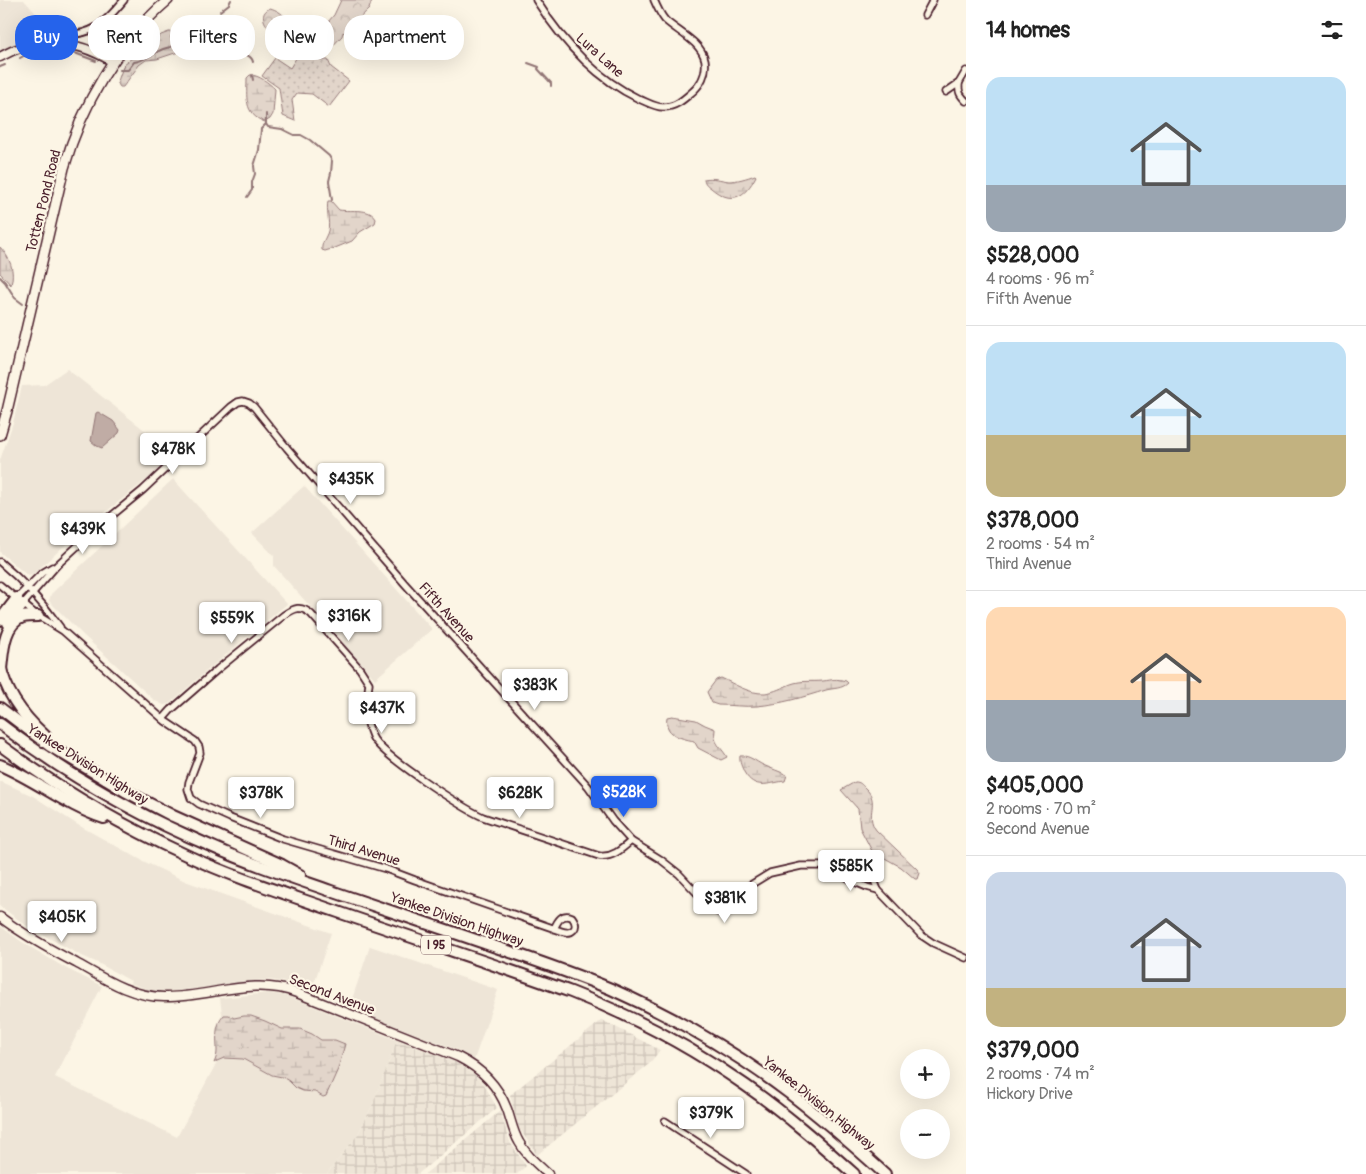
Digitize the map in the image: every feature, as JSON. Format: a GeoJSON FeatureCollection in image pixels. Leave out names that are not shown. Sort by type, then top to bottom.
{"type":"FeatureCollection","features":[{"type":"Feature","properties":{"kind":"highway"},"geometry":{"type":"LineString","coordinates":[[0,620],[20,601]]}},
{"type":"Feature","properties":{"kind":"highway"},"geometry":{"type":"LineString","coordinates":[[0,642],[6,625],[20,601]]}},
{"type":"Feature","properties":{"kind":"highway"},"geometry":{"type":"LineString","coordinates":[[38,616],[21,618],[11,626],[5,642],[1,667],[10,692],[23,712],[66,755]]}},
{"type":"Feature","properties":{"kind":"highway"},"geometry":{"type":"LineString","coordinates":[[0,708],[50,746],[155,807],[282,865],[320,887]]}},
{"type":"Feature","properties":{"kind":"highway","name":"Yankee Division Highway"},"geometry":{"type":"LineString","coordinates":[[0,724],[72,774],[141,814],[222,851],[320,887],[564,971],[615,991],[664,1015],[707,1038],[762,1074],[805,1105],[885,1174]]}},
{"type":"Feature","properties":{"kind":"highway","name":"I 95"},"geometry":{"type":"LineString","coordinates":[[0,745],[60,787],[124,824],[180,852],[237,876],[562,989],[608,1007],[643,1024],[695,1052],[745,1084],[787,1116],[854,1174]]}},
{"type":"Feature","properties":{"kind":"highway"},"geometry":{"type":"LineString","coordinates":[[0,765],[90,813],[124,824]]}},
{"type":"Feature","properties":{"kind":"main road","name":"Totten Pond Road"},"geometry":{"type":"LineString","coordinates":[[0,434],[71,146],[90,100],[113,62],[136,33],[168,0]]}},
{"type":"Feature","properties":{"kind":"street"},"geometry":{"type":"LineString","coordinates":[[78,34],[98,27],[124,0]]}},
{"type":"Feature","properties":{"kind":"street","name":"Lura Lane"},"geometry":{"type":"LineString","coordinates":[[536,0],[568,43],[591,68],[629,94],[662,107],[681,102],[693,92],[704,75],[706,68],[704,58],[696,44],[663,18],[654,0]]}},
{"type":"Feature","properties":{"kind":"street"},"geometry":{"type":"LineString","coordinates":[[925,15],[933,0]]}},
{"type":"Feature","properties":{"kind":"street"},"geometry":{"type":"LineString","coordinates":[[0,57],[25,46],[52,43],[87,49],[113,62]]}},
{"type":"Feature","properties":{"kind":"street"},"geometry":{"type":"LineString","coordinates":[[966,71],[959,83],[958,91],[966,101]]}},
{"type":"Feature","properties":{"kind":"street"},"geometry":{"type":"LineString","coordinates":[[946,92],[959,83]]}},
{"type":"Feature","properties":{"kind":"street","name":"Fifth Avenue"},"geometry":{"type":"LineString","coordinates":[[57,565],[231,408],[238,402],[244,401],[254,407],[406,585],[570,765],[613,821],[631,841],[660,859],[679,874],[712,910],[722,914],[733,908],[747,887],[770,873],[801,866],[822,866],[836,869]]}},
{"type":"Feature","properties":{"kind":"street","name":"Third Avenue"},"geometry":{"type":"LineString","coordinates":[[0,562],[27,587],[47,609],[63,631]]}},
{"type":"Feature","properties":{"kind":"street"},"geometry":{"type":"LineString","coordinates":[[20,601],[27,587],[45,571],[57,565]]}},
{"type":"Feature","properties":{"kind":"street"},"geometry":{"type":"LineString","coordinates":[[20,601],[32,593],[57,565]]}},
{"type":"Feature","properties":{"kind":"street","name":"Third Avenue"},"geometry":{"type":"LineString","coordinates":[[0,585],[38,616],[63,631],[163,719],[192,738],[199,746],[200,757],[189,782],[188,789],[191,798],[200,804],[283,839],[386,868],[415,880],[554,928]]}},
{"type":"Feature","properties":{"kind":"street"},"geometry":{"type":"LineString","coordinates":[[163,719],[218,669],[284,614],[294,608],[302,608],[311,614],[364,674],[369,683],[366,709],[372,738],[378,746],[398,762],[469,811],[553,842],[604,857],[620,850],[631,841]]}},
{"type":"Feature","properties":{"kind":"street"},"geometry":{"type":"LineString","coordinates":[[836,869],[850,866],[863,870],[874,880],[878,890],[921,936],[966,958]]}},
{"type":"Feature","properties":{"kind":"street"},"geometry":{"type":"LineString","coordinates":[[836,869],[866,888],[878,890]]}},
{"type":"Feature","properties":{"kind":"street","name":"Second Avenue"},"geometry":{"type":"LineString","coordinates":[[0,917],[57,953],[113,983],[139,993],[171,997],[253,986],[280,988],[458,1057],[478,1069],[493,1084],[504,1101],[520,1144],[548,1174]]}},
{"type":"Feature","properties":{"kind":"street"},"geometry":{"type":"LineString","coordinates":[[665,1121],[746,1174]]}},
{"type":"Feature","properties":{"kind":"shaded area"},"geometry":{"type":"Polygon","coordinates":[[[0,0],[24,0],[37,15],[15,15],[15,45],[0,53],[0,0]]]}},
{"type":"Feature","properties":{"kind":"shaded area"},"geometry":{"type":"Polygon","coordinates":[[[67,369],[175,454],[151,476],[73,538],[32,575],[28,576],[0,552],[0,460],[13,423],[22,386],[44,385],[67,369]]]}},
{"type":"Feature","properties":{"kind":"shaded area"},"geometry":{"type":"Polygon","coordinates":[[[98,412],[113,421],[120,430],[102,448],[91,441],[96,413],[98,412]]]}},
{"type":"Feature","properties":{"kind":"shaded area"},"geometry":{"type":"Polygon","coordinates":[[[173,479],[287,604],[169,704],[164,705],[155,701],[49,601],[51,594],[173,479]]]}},
{"type":"Feature","properties":{"kind":"shaded area"},"geometry":{"type":"Polygon","coordinates":[[[304,486],[432,629],[375,679],[274,566],[274,556],[252,533],[304,486]]]}},
{"type":"Feature","properties":{"kind":"shaded area"},"geometry":{"type":"Polygon","coordinates":[[[0,782],[33,796],[78,825],[143,861],[185,881],[331,933],[311,992],[284,982],[270,980],[178,991],[149,990],[130,983],[131,981],[27,926],[0,906],[0,782]]]}},
{"type":"Feature","properties":{"kind":"shaded area"},"geometry":{"type":"Polygon","coordinates":[[[0,926],[22,942],[67,969],[102,986],[55,1077],[177,1137],[226,1045],[220,998],[270,993],[287,996],[397,1040],[372,1106],[358,1134],[327,1174],[0,1174],[0,926]]]}},
{"type":"Feature","properties":{"kind":"shaded area"},"geometry":{"type":"Polygon","coordinates":[[[370,946],[498,990],[474,1060],[460,1051],[349,1008],[370,946]]]}},
{"type":"Feature","properties":{"kind":"shaded area"},"geometry":{"type":"Polygon","coordinates":[[[602,1020],[660,1050],[649,1064],[537,1155],[519,1128],[510,1095],[602,1020]]]}},
{"type":"Feature","properties":{"kind":"shaded area"},"geometry":{"type":"Polygon","coordinates":[[[397,1040],[455,1062],[474,1074],[484,1084],[497,1108],[418,1174],[327,1174],[358,1134],[372,1106],[397,1040]]]}},
{"type":"Feature","properties":{"kind":"shaded area"},"geometry":{"type":"Polygon","coordinates":[[[500,1111],[510,1142],[526,1166],[517,1174],[425,1174],[500,1111]]]}},
{"type":"Feature","properties":{"kind":"green space"},"geometry":{"type":"Polygon","coordinates":[[[341,0],[372,0],[369,9],[363,15],[344,15],[344,33],[334,45],[334,15],[341,0]]]}},
{"type":"Feature","properties":{"kind":"green space"},"geometry":{"type":"Polygon","coordinates":[[[270,8],[283,15],[265,15],[265,22],[264,16],[265,12],[270,8]]]}},
{"type":"Feature","properties":{"kind":"green space"},"geometry":{"type":"Polygon","coordinates":[[[170,32],[170,55],[160,58],[160,36],[170,32]]]}},
{"type":"Feature","properties":{"kind":"green space"},"geometry":{"type":"Polygon","coordinates":[[[129,60],[146,60],[139,65],[123,87],[120,87],[118,81],[124,64],[129,60]]]}},
{"type":"Feature","properties":{"kind":"green space"},"geometry":{"type":"Polygon","coordinates":[[[274,60],[278,60],[290,68],[295,60],[328,60],[331,67],[349,81],[329,107],[312,94],[297,93],[292,100],[295,121],[283,116],[279,88],[262,76],[274,60]]]}},
{"type":"Feature","properties":{"kind":"green space"},"geometry":{"type":"Polygon","coordinates":[[[250,75],[260,78],[275,89],[273,114],[265,122],[253,114],[248,104],[247,78],[250,75]]]}},
{"type":"Feature","properties":{"kind":"green space"},"geometry":{"type":"Polygon","coordinates":[[[755,175],[752,184],[737,197],[718,193],[706,184],[704,179],[713,178],[732,181],[755,175]]]}},
{"type":"Feature","properties":{"kind":"green space"},"geometry":{"type":"Polygon","coordinates":[[[328,201],[331,201],[339,210],[365,211],[373,215],[376,219],[375,223],[360,232],[352,241],[325,251],[322,250],[328,227],[328,201]]]}},
{"type":"Feature","properties":{"kind":"green space"},"geometry":{"type":"Polygon","coordinates":[[[0,247],[11,264],[11,285],[0,273],[0,247]]]}},
{"type":"Feature","properties":{"kind":"green space"},"geometry":{"type":"Polygon","coordinates":[[[721,678],[759,693],[772,692],[799,682],[837,679],[848,683],[841,687],[801,698],[766,705],[718,705],[712,703],[707,692],[716,680],[721,678]]]}},
{"type":"Feature","properties":{"kind":"green space"},"geometry":{"type":"Polygon","coordinates":[[[672,716],[696,720],[715,729],[716,741],[727,757],[721,760],[698,748],[694,741],[674,735],[668,728],[667,723],[667,717],[672,716]]]}},
{"type":"Feature","properties":{"kind":"green space"},"geometry":{"type":"Polygon","coordinates":[[[740,756],[749,757],[787,775],[785,781],[767,784],[753,782],[744,772],[740,756]]]}},
{"type":"Feature","properties":{"kind":"green space"},"geometry":{"type":"Polygon","coordinates":[[[858,782],[870,793],[872,798],[871,819],[876,830],[917,869],[920,873],[918,879],[915,879],[901,867],[872,851],[860,828],[858,809],[841,790],[858,782]]]}},
{"type":"Feature","properties":{"kind":"green space"},"geometry":{"type":"Polygon","coordinates":[[[224,1015],[234,1018],[251,1016],[282,1029],[300,1029],[321,1040],[335,1040],[345,1044],[338,1069],[326,1096],[323,1097],[315,1092],[296,1088],[282,1077],[272,1075],[243,1059],[224,1058],[214,1063],[217,1054],[217,1028],[224,1015]]]}},
{"type":"Feature","properties":{"kind":"waterway"},"geometry":{"type":"LineString","coordinates":[[220,11],[231,0]]}},
{"type":"Feature","properties":{"kind":"waterway"},"geometry":{"type":"LineString","coordinates":[[120,70],[128,70],[134,62],[170,47]]}},
{"type":"Feature","properties":{"kind":"waterway"},"geometry":{"type":"LineString","coordinates":[[78,54],[96,61]]}},
{"type":"Feature","properties":{"kind":"waterway"},"geometry":{"type":"LineString","coordinates":[[528,63],[539,67],[538,69],[551,83],[551,86]]}},
{"type":"Feature","properties":{"kind":"waterway"},"geometry":{"type":"LineString","coordinates":[[0,67],[5,65]]}},
{"type":"Feature","properties":{"kind":"waterway"},"geometry":{"type":"LineString","coordinates":[[252,75],[253,80]]}},
{"type":"Feature","properties":{"kind":"waterway"},"geometry":{"type":"LineString","coordinates":[[266,114],[266,124],[268,127],[282,129],[294,135],[301,135],[329,156],[332,161],[329,181],[332,200]]}},
{"type":"Feature","properties":{"kind":"waterway"},"geometry":{"type":"LineString","coordinates":[[247,197],[252,190],[255,174],[254,166],[259,150],[261,129],[266,124]]}},
{"type":"Feature","properties":{"kind":"waterway"},"geometry":{"type":"LineString","coordinates":[[0,277],[15,298],[23,304]]}}]}
